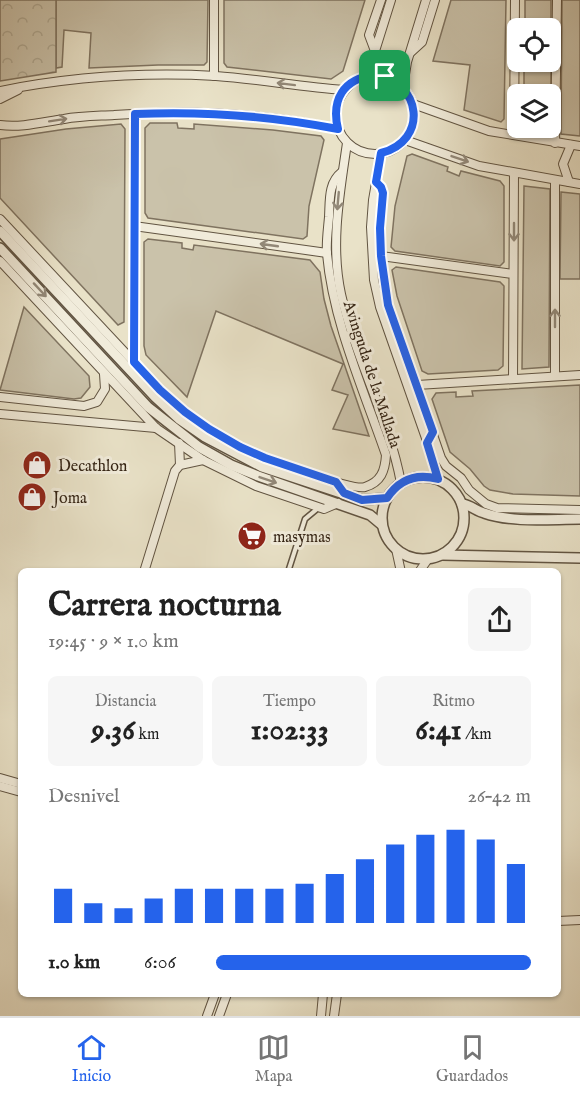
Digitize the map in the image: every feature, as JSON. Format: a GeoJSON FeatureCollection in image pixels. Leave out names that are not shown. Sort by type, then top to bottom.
{"type":"FeatureCollection","features":[{"type":"Feature","properties":{"kind":"street"},"geometry":{"type":"LineString","coordinates":[[214,0],[214,76]]}},
{"type":"Feature","properties":{"kind":"street"},"geometry":{"type":"LineString","coordinates":[[375,51],[369,34],[381,0]]}},
{"type":"Feature","properties":{"kind":"street"},"geometry":{"type":"LineString","coordinates":[[363,77],[375,51],[391,0]]}},
{"type":"Feature","properties":{"kind":"street"},"geometry":{"type":"LineString","coordinates":[[403,87],[409,52],[426,0]]}},
{"type":"Feature","properties":{"kind":"street"},"geometry":{"type":"LineString","coordinates":[[409,52],[422,42],[435,0]]}},
{"type":"Feature","properties":{"kind":"street"},"geometry":{"type":"LineString","coordinates":[[514,84],[515,0]]}},
{"type":"Feature","properties":{"kind":"street"},"geometry":{"type":"LineString","coordinates":[[555,143],[556,0]]}},
{"type":"Feature","properties":{"kind":"street"},"geometry":{"type":"LineString","coordinates":[[0,91],[94,78],[214,76],[344,90]]}},
{"type":"Feature","properties":{"kind":"street"},"geometry":{"type":"LineString","coordinates":[[385,76],[403,87],[413,104],[413,123],[405,140],[394,149],[381,153],[363,152],[347,143],[338,129],[335,109],[344,90],[353,81],[363,77],[385,76]]}},
{"type":"Feature","properties":{"kind":"street"},"geometry":{"type":"LineString","coordinates":[[0,99],[27,86]]}},
{"type":"Feature","properties":{"kind":"street"},"geometry":{"type":"LineString","coordinates":[[413,104],[489,130],[507,134]]}},
{"type":"Feature","properties":{"kind":"street"},"geometry":{"type":"LineString","coordinates":[[0,125],[12,127],[67,118],[135,114],[207,113],[338,129]]}},
{"type":"Feature","properties":{"kind":"street"},"geometry":{"type":"LineString","coordinates":[[134,362],[135,114]]}},
{"type":"Feature","properties":{"kind":"street"},"geometry":{"type":"LineString","coordinates":[[529,138],[576,145],[563,165],[568,182]]}},
{"type":"Feature","properties":{"kind":"street"},"geometry":{"type":"LineString","coordinates":[[405,140],[479,166],[580,184]]}},
{"type":"Feature","properties":{"kind":"street","name":"Avinguda de la Mallada"},"geometry":{"type":"LineString","coordinates":[[347,143],[338,200],[337,253],[340,291],[347,319],[390,442],[401,483]]}},
{"type":"Feature","properties":{"kind":"street","name":"Avinguda de la Mallada"},"geometry":{"type":"LineString","coordinates":[[381,153],[371,227],[374,279],[380,307],[438,479]]}},
{"type":"Feature","properties":{"kind":"street","name":"Avinguda de la Mallada"},"geometry":{"type":"LineString","coordinates":[[336,482],[363,488],[378,481],[386,462],[386,455],[340,323],[333,295],[327,253],[332,183],[342,172]]}},
{"type":"Feature","properties":{"kind":"street"},"geometry":{"type":"LineString","coordinates":[[513,379],[514,173]]}},
{"type":"Feature","properties":{"kind":"street"},"geometry":{"type":"LineString","coordinates":[[555,180],[555,376]]}},
{"type":"Feature","properties":{"kind":"street","name":"Avinguda de la Mallada"},"geometry":{"type":"LineString","coordinates":[[376,182],[383,193],[380,228],[381,256],[388,305],[441,458],[446,466],[461,478],[469,490],[486,504],[497,508],[580,510]]}},
{"type":"Feature","properties":{"kind":"street"},"geometry":{"type":"LineString","coordinates":[[0,219],[160,390],[209,429],[265,458],[336,482],[344,493]]}},
{"type":"Feature","properties":{"kind":"street"},"geometry":{"type":"LineString","coordinates":[[134,226],[327,253]]}},
{"type":"Feature","properties":{"kind":"street"},"geometry":{"type":"LineString","coordinates":[[0,231],[155,397],[205,437],[262,467],[362,500],[387,498]]}},
{"type":"Feature","properties":{"kind":"street"},"geometry":{"type":"LineString","coordinates":[[0,248],[148,407],[199,447],[231,465],[370,515],[382,525]]}},
{"type":"Feature","properties":{"kind":"street"},"geometry":{"type":"LineString","coordinates":[[381,256],[513,274]]}},
{"type":"Feature","properties":{"kind":"street"},"geometry":{"type":"LineString","coordinates":[[0,261],[156,428],[203,460],[256,486],[324,509],[338,503]]}},
{"type":"Feature","properties":{"kind":"street"},"geometry":{"type":"LineString","coordinates":[[0,397],[84,406],[98,402],[105,389],[104,374]]}},
{"type":"Feature","properties":{"kind":"street"},"geometry":{"type":"LineString","coordinates":[[417,385],[580,375]]}},
{"type":"Feature","properties":{"kind":"street"},"geometry":{"type":"LineString","coordinates":[[0,414],[156,428]]}},
{"type":"Feature","properties":{"kind":"street"},"geometry":{"type":"LineString","coordinates":[[427,443],[433,432]]}},
{"type":"Feature","properties":{"kind":"street"},"geometry":{"type":"LineString","coordinates":[[380,439],[390,442]]}},
{"type":"Feature","properties":{"kind":"street"},"geometry":{"type":"LineString","coordinates":[[179,443],[180,465]]}},
{"type":"Feature","properties":{"kind":"street"},"geometry":{"type":"LineString","coordinates":[[145,568],[175,471],[180,465],[203,460]]}},
{"type":"Feature","properties":{"kind":"street"},"geometry":{"type":"LineString","coordinates":[[442,555],[451,549],[461,534],[465,516],[462,504],[453,489],[438,479],[419,477],[401,483],[387,498],[382,512],[382,525],[387,538],[396,549],[411,557],[428,559],[442,555],[580,558]]}},
{"type":"Feature","properties":{"kind":"street"},"geometry":{"type":"LineString","coordinates":[[462,504],[469,505],[483,513],[511,518],[580,519]]}},
{"type":"Feature","properties":{"kind":"street"},"geometry":{"type":"LineString","coordinates":[[511,518],[525,508]]}},
{"type":"Feature","properties":{"kind":"street"},"geometry":{"type":"LineString","coordinates":[[396,549],[400,568]]}},
{"type":"Feature","properties":{"kind":"street"},"geometry":{"type":"LineString","coordinates":[[422,568],[428,559]]}},
{"type":"Feature","properties":{"kind":"street"},"geometry":{"type":"LineString","coordinates":[[0,778],[18,783]]}},
{"type":"Feature","properties":{"kind":"street"},"geometry":{"type":"LineString","coordinates":[[0,786],[18,791]]}},
{"type":"Feature","properties":{"kind":"street"},"geometry":{"type":"LineString","coordinates":[[561,921],[580,920]]}},
{"type":"Feature","properties":{"kind":"street"},"geometry":{"type":"LineString","coordinates":[[207,1016],[214,997]]}},
{"type":"Feature","properties":{"kind":"street"},"geometry":{"type":"LineString","coordinates":[[219,1016],[226,997]]}},
{"type":"Feature","properties":{"kind":"street"},"geometry":{"type":"LineString","coordinates":[[321,1016],[324,997]]}},
{"type":"Feature","properties":{"kind":"street"},"geometry":{"type":"LineString","coordinates":[[334,1016],[337,997]]}},
{"type":"Feature","properties":{"kind":"lane"},"geometry":{"type":"LineString","coordinates":[[289,568],[305,519],[316,509],[324,509]]}},
{"type":"Feature","properties":{"kind":"green space"},"geometry":{"type":"Polygon","coordinates":[[[0,0],[56,0],[56,72],[0,81],[0,0]]]}},
{"type":"Feature","properties":{"kind":"green space"},"geometry":{"type":"Polygon","coordinates":[[[56,0],[208,0],[207,62],[204,65],[89,68],[91,33],[64,30],[62,67],[56,68],[56,0]]]}},
{"type":"Feature","properties":{"kind":"green space"},"geometry":{"type":"Polygon","coordinates":[[[224,0],[365,0],[343,71],[331,79],[227,67],[224,63],[224,0]]]}},
{"type":"Feature","properties":{"kind":"green space"},"geometry":{"type":"Polygon","coordinates":[[[451,0],[506,0],[504,119],[501,122],[464,110],[470,65],[433,61],[451,0]]]}},
{"type":"Feature","properties":{"kind":"green space"},"geometry":{"type":"Polygon","coordinates":[[[525,0],[551,0],[551,18],[525,18],[525,0]]]}},
{"type":"Feature","properties":{"kind":"green space"},"geometry":{"type":"Polygon","coordinates":[[[562,0],[580,0],[580,136],[561,134],[562,0]]]}},
{"type":"Feature","properties":{"kind":"green space"},"geometry":{"type":"Polygon","coordinates":[[[524,72],[551,72],[551,84],[524,84],[524,72]]]}},
{"type":"Feature","properties":{"kind":"green space"},"geometry":{"type":"Polygon","coordinates":[[[150,123],[177,123],[178,128],[194,129],[194,124],[321,136],[324,140],[309,206],[307,236],[303,239],[148,218],[145,213],[145,128],[150,123]]]}},
{"type":"Feature","properties":{"kind":"green space"},"geometry":{"type":"Polygon","coordinates":[[[121,124],[125,129],[124,322],[118,325],[0,198],[0,139],[66,129],[121,124]]]}},
{"type":"Feature","properties":{"kind":"green space"},"geometry":{"type":"Polygon","coordinates":[[[412,154],[448,167],[447,171],[459,176],[461,171],[500,181],[504,186],[504,262],[500,266],[395,251],[391,247],[395,206],[407,156],[412,154]]]}},
{"type":"Feature","properties":{"kind":"green space"},"geometry":{"type":"Polygon","coordinates":[[[524,186],[550,189],[549,367],[522,369],[524,186]]]}},
{"type":"Feature","properties":{"kind":"green space"},"geometry":{"type":"Polygon","coordinates":[[[561,192],[580,194],[580,279],[560,279],[561,192]]]}},
{"type":"Feature","properties":{"kind":"green space"},"geometry":{"type":"Polygon","coordinates":[[[148,239],[182,243],[182,248],[193,250],[194,245],[310,260],[320,272],[331,326],[369,436],[333,429],[348,395],[332,390],[343,364],[216,311],[187,397],[146,355],[144,346],[144,242],[148,239]]]}},
{"type":"Feature","properties":{"kind":"green space"},"geometry":{"type":"Polygon","coordinates":[[[396,267],[500,282],[504,286],[503,366],[498,370],[428,374],[422,371],[397,296],[392,270],[396,267]]]}},
{"type":"Feature","properties":{"kind":"green space"},"geometry":{"type":"Polygon","coordinates":[[[24,307],[89,376],[90,387],[81,398],[0,390],[24,307]]]}},
{"type":"Feature","properties":{"kind":"green space"},"geometry":{"type":"Polygon","coordinates":[[[580,385],[580,496],[513,494],[490,490],[450,452],[432,399],[436,393],[456,392],[456,397],[473,396],[472,391],[580,385]]]}},
{"type":"Feature","properties":{"kind":"place","name":"Decathlon"},"geometry":{"type":"Point","coordinates":[37,465]}},
{"type":"Feature","properties":{"kind":"place","name":"Joma"},"geometry":{"type":"Point","coordinates":[32,497]}},
{"type":"Feature","properties":{"kind":"place","name":"masymas"},"geometry":{"type":"Point","coordinates":[252,536]}},
{"type":"Feature","properties":{"kind":"route"},"geometry":{"type":"LineString","coordinates":[[385,76],[403,87],[413,104],[414,113],[410,133],[405,140],[394,149],[381,153],[376,182],[383,193],[380,228],[383,278],[388,305],[433,432],[427,443],[438,479],[419,477],[409,479],[401,483],[387,498],[362,500],[344,493],[336,482],[265,458],[209,429],[160,390],[134,362],[135,114],[207,113],[338,129],[335,109],[344,90],[353,81],[363,77],[385,76]]}}]}
